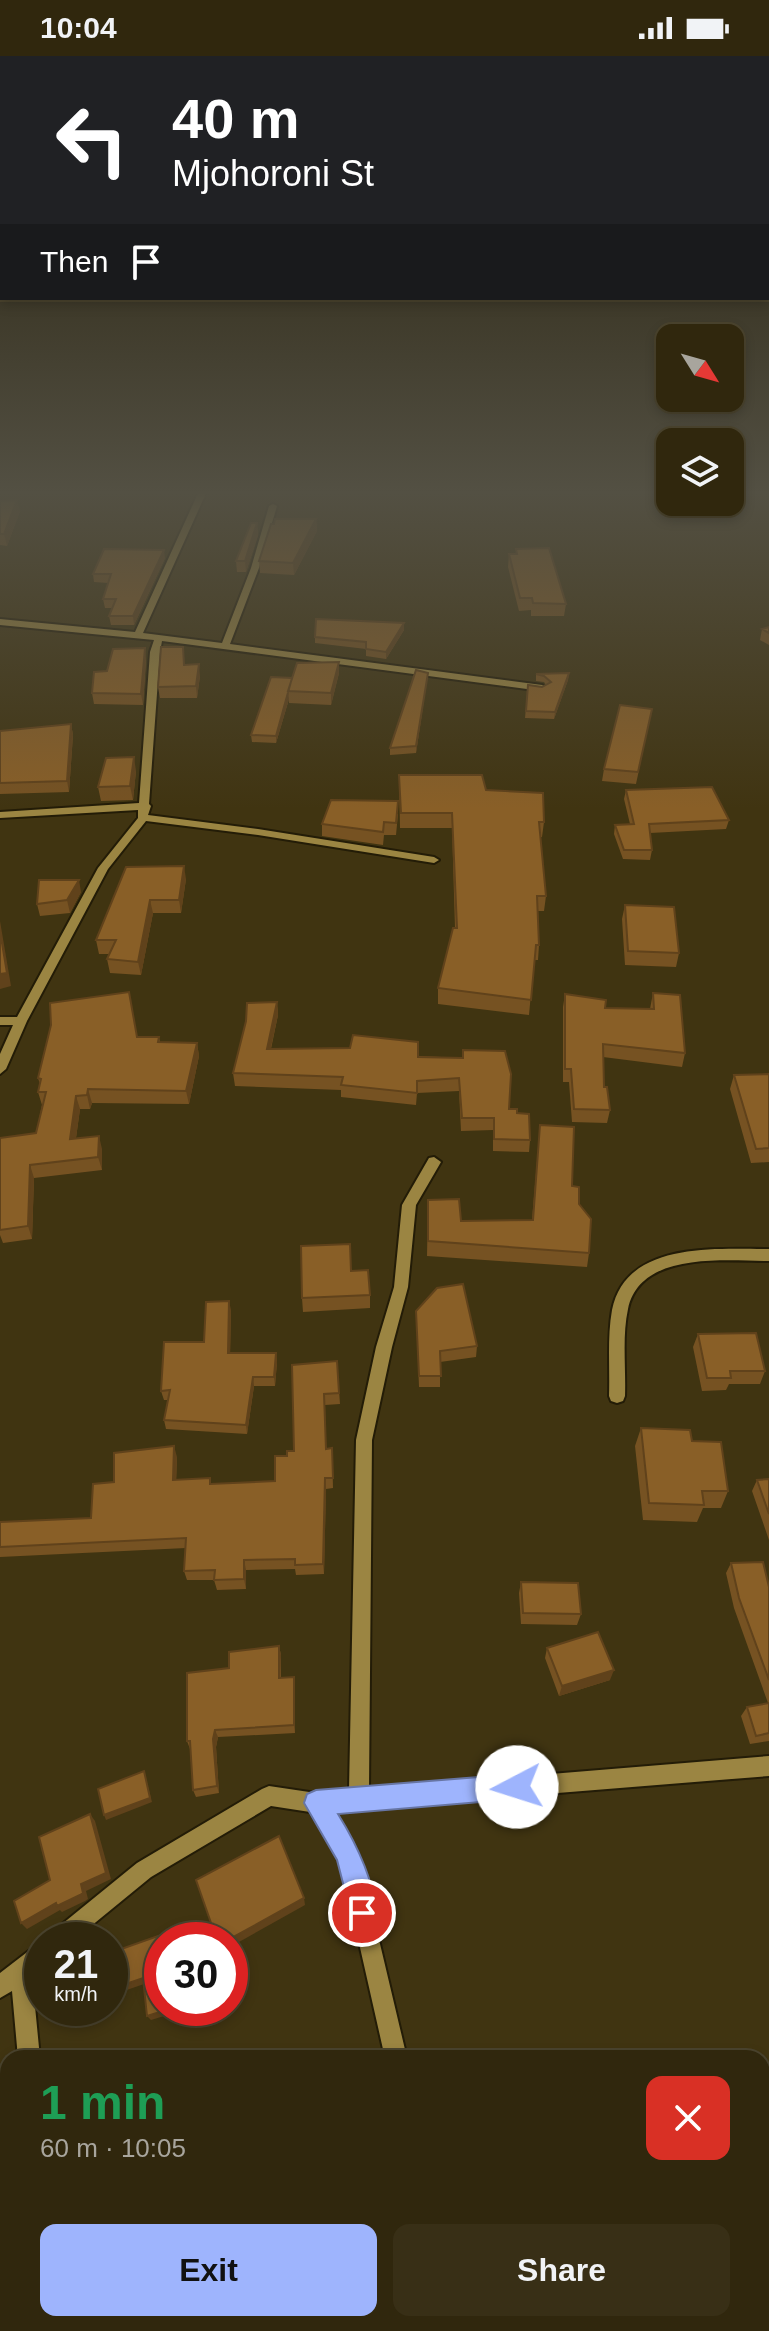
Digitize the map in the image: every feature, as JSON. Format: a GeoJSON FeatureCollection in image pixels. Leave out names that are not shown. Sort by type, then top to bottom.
{"type":"FeatureCollection","features":[{"type":"Feature","properties":{"kind":"street"},"geometry":{"type":"LineString","coordinates":[[138,635],[155,597]]}},
{"type":"Feature","properties":{"kind":"street"},"geometry":{"type":"LineString","coordinates":[[225,646],[244,597]]}},
{"type":"Feature","properties":{"kind":"street"},"geometry":{"type":"LineString","coordinates":[[0,622],[159,637],[542,688]]}},
{"type":"Feature","properties":{"kind":"street"},"geometry":{"type":"LineString","coordinates":[[0,1069],[21,1021],[103,868],[144,812],[155,652],[159,637]]}},
{"type":"Feature","properties":{"kind":"street"},"geometry":{"type":"LineString","coordinates":[[0,815],[144,812],[434,860]]}},
{"type":"Feature","properties":{"kind":"street"},"geometry":{"type":"LineString","coordinates":[[0,1021],[21,1021]]}},
{"type":"Feature","properties":{"kind":"street"},"geometry":{"type":"LineString","coordinates":[[359,1799],[364,1440],[384,1347],[401,1287],[409,1205],[434,1162]]}},
{"type":"Feature","properties":{"kind":"street"},"geometry":{"type":"LineString","coordinates":[[617,1396],[620,1307],[630,1280],[658,1262],[769,1255]]}},
{"type":"Feature","properties":{"kind":"street"},"geometry":{"type":"LineString","coordinates":[[80,1922],[144,1870],[269,1796],[316,1803],[769,1766]]}},
{"type":"Feature","properties":{"kind":"street"},"geometry":{"type":"LineString","coordinates":[[316,1803],[349,1855],[394,2050]]}},
{"type":"Feature","properties":{"kind":"street"},"geometry":{"type":"LineString","coordinates":[[0,1987],[24,1968]]}},
{"type":"Feature","properties":{"kind":"street"},"geometry":{"type":"LineString","coordinates":[[21,1970],[28,2050]]}},
{"type":"Feature","properties":{"kind":"building"},"geometry":{"type":"Polygon","coordinates":[[[142,597],[133,616],[109,616],[116,599],[103,599],[142,597]]]}},
{"type":"Feature","properties":{"kind":"building"},"geometry":{"type":"Polygon","coordinates":[[[564,597],[566,604],[533,603],[532,598],[520,598],[564,597]]]}},
{"type":"Feature","properties":{"kind":"building"},"geometry":{"type":"Polygon","coordinates":[[[316,619],[404,623],[386,652],[366,649],[366,642],[315,637],[316,619]]]}},
{"type":"Feature","properties":{"kind":"building"},"geometry":{"type":"Polygon","coordinates":[[[161,647],[183,647],[184,665],[199,664],[196,686],[158,687],[161,647]]]}},
{"type":"Feature","properties":{"kind":"building"},"geometry":{"type":"Polygon","coordinates":[[[145,648],[141,694],[92,693],[94,672],[107,671],[113,649],[145,648]]]}},
{"type":"Feature","properties":{"kind":"building"},"geometry":{"type":"Polygon","coordinates":[[[339,662],[331,693],[288,691],[297,663],[339,662]]]}},
{"type":"Feature","properties":{"kind":"building"},"geometry":{"type":"Polygon","coordinates":[[[416,670],[428,673],[416,746],[390,748],[416,670]]]}},
{"type":"Feature","properties":{"kind":"building"},"geometry":{"type":"Polygon","coordinates":[[[569,673],[555,712],[526,711],[528,685],[542,687],[551,682],[536,674],[569,673]]]}},
{"type":"Feature","properties":{"kind":"building"},"geometry":{"type":"Polygon","coordinates":[[[271,677],[292,678],[276,736],[251,735],[271,677]]]}},
{"type":"Feature","properties":{"kind":"building"},"geometry":{"type":"Polygon","coordinates":[[[620,705],[652,709],[638,772],[604,769],[620,705]]]}},
{"type":"Feature","properties":{"kind":"building"},"geometry":{"type":"Polygon","coordinates":[[[71,724],[67,781],[0,783],[0,731],[71,724]]]}},
{"type":"Feature","properties":{"kind":"building"},"geometry":{"type":"Polygon","coordinates":[[[134,757],[130,786],[98,787],[106,758],[134,757]]]}},
{"type":"Feature","properties":{"kind":"building"},"geometry":{"type":"Polygon","coordinates":[[[399,775],[482,775],[486,790],[543,793],[544,822],[539,822],[546,896],[537,896],[539,945],[536,945],[531,1000],[438,988],[453,928],[457,928],[452,813],[401,813],[399,775]]]}},
{"type":"Feature","properties":{"kind":"building"},"geometry":{"type":"Polygon","coordinates":[[[712,787],[729,820],[649,824],[652,850],[624,850],[615,825],[634,824],[626,790],[712,787]]]}},
{"type":"Feature","properties":{"kind":"building"},"geometry":{"type":"Polygon","coordinates":[[[331,800],[398,801],[396,823],[384,822],[383,832],[322,824],[331,800]]]}},
{"type":"Feature","properties":{"kind":"building"},"geometry":{"type":"Polygon","coordinates":[[[184,866],[179,900],[150,900],[138,962],[107,959],[116,940],[96,940],[126,867],[184,866]]]}},
{"type":"Feature","properties":{"kind":"building"},"geometry":{"type":"Polygon","coordinates":[[[39,880],[79,880],[67,900],[37,904],[39,880]]]}},
{"type":"Feature","properties":{"kind":"building"},"geometry":{"type":"Polygon","coordinates":[[[625,905],[674,907],[679,953],[628,951],[625,905]]]}},
{"type":"Feature","properties":{"kind":"building"},"geometry":{"type":"Polygon","coordinates":[[[0,931],[7,973],[0,974],[0,931]]]}},
{"type":"Feature","properties":{"kind":"building"},"geometry":{"type":"Polygon","coordinates":[[[129,992],[137,1037],[159,1037],[158,1042],[197,1043],[186,1091],[88,1089],[87,1095],[76,1096],[70,1139],[99,1136],[98,1157],[30,1165],[28,1226],[0,1230],[0,1138],[36,1133],[46,1092],[38,1092],[41,1079],[38,1078],[51,1025],[50,1003],[129,992]]]}},
{"type":"Feature","properties":{"kind":"building"},"geometry":{"type":"Polygon","coordinates":[[[653,993],[680,995],[685,1053],[603,1044],[604,1087],[607,1087],[610,1110],[574,1109],[571,1069],[565,1069],[565,994],[606,1000],[605,1008],[654,1009],[653,993]]]}},
{"type":"Feature","properties":{"kind":"building"},"geometry":{"type":"Polygon","coordinates":[[[277,1002],[267,1049],[350,1048],[353,1035],[418,1042],[418,1057],[463,1058],[463,1050],[505,1051],[511,1074],[509,1109],[529,1114],[530,1140],[494,1139],[494,1118],[462,1118],[459,1078],[417,1081],[417,1093],[341,1085],[343,1077],[233,1073],[246,1021],[247,1003],[277,1002]]]}},
{"type":"Feature","properties":{"kind":"building"},"geometry":{"type":"Polygon","coordinates":[[[769,1074],[769,1148],[756,1149],[734,1075],[769,1074]]]}},
{"type":"Feature","properties":{"kind":"building"},"geometry":{"type":"Polygon","coordinates":[[[540,1125],[574,1127],[572,1186],[579,1187],[579,1204],[591,1219],[589,1253],[428,1241],[428,1200],[459,1199],[461,1221],[533,1220],[540,1125]]]}},
{"type":"Feature","properties":{"kind":"building"},"geometry":{"type":"Polygon","coordinates":[[[350,1244],[351,1271],[368,1270],[370,1295],[302,1298],[301,1246],[350,1244]]]}},
{"type":"Feature","properties":{"kind":"building"},"geometry":{"type":"Polygon","coordinates":[[[463,1284],[477,1346],[440,1351],[441,1376],[419,1376],[416,1311],[437,1288],[463,1284]]]}},
{"type":"Feature","properties":{"kind":"building"},"geometry":{"type":"Polygon","coordinates":[[[229,1301],[228,1353],[276,1353],[274,1377],[253,1377],[246,1425],[164,1420],[170,1390],[161,1391],[164,1342],[204,1342],[206,1302],[229,1301]]]}},
{"type":"Feature","properties":{"kind":"building"},"geometry":{"type":"Polygon","coordinates":[[[756,1333],[765,1371],[730,1371],[731,1378],[707,1378],[698,1334],[756,1333]]]}},
{"type":"Feature","properties":{"kind":"building"},"geometry":{"type":"Polygon","coordinates":[[[337,1361],[339,1393],[324,1394],[326,1449],[332,1448],[333,1478],[325,1478],[323,1564],[295,1565],[295,1559],[244,1560],[244,1579],[214,1580],[215,1570],[184,1571],[186,1538],[0,1547],[0,1522],[91,1518],[93,1484],[114,1482],[114,1453],[174,1446],[173,1480],[210,1478],[210,1484],[275,1481],[275,1456],[287,1456],[287,1451],[294,1451],[292,1365],[337,1361]]]}},
{"type":"Feature","properties":{"kind":"building"},"geometry":{"type":"Polygon","coordinates":[[[641,1428],[690,1430],[692,1441],[721,1442],[728,1491],[702,1491],[704,1505],[649,1503],[641,1428]]]}},
{"type":"Feature","properties":{"kind":"building"},"geometry":{"type":"Polygon","coordinates":[[[769,1479],[769,1514],[757,1480],[769,1479]]]}},
{"type":"Feature","properties":{"kind":"building"},"geometry":{"type":"Polygon","coordinates":[[[763,1562],[769,1587],[769,1680],[739,1598],[731,1563],[763,1562]]]}},
{"type":"Feature","properties":{"kind":"building"},"geometry":{"type":"Polygon","coordinates":[[[521,1582],[578,1583],[581,1614],[523,1613],[521,1582]]]}},
{"type":"Feature","properties":{"kind":"building"},"geometry":{"type":"Polygon","coordinates":[[[598,1632],[614,1670],[562,1686],[547,1648],[598,1632]]]}},
{"type":"Feature","properties":{"kind":"building"},"geometry":{"type":"Polygon","coordinates":[[[279,1646],[279,1678],[294,1677],[294,1725],[215,1730],[217,1786],[193,1790],[190,1741],[187,1741],[187,1673],[229,1668],[229,1652],[279,1646]]]}},
{"type":"Feature","properties":{"kind":"building"},"geometry":{"type":"Polygon","coordinates":[[[769,1703],[769,1733],[756,1736],[747,1707],[769,1703]]]}},
{"type":"Feature","properties":{"kind":"building"},"geometry":{"type":"Polygon","coordinates":[[[144,1771],[150,1798],[104,1815],[98,1789],[144,1771]]]}},
{"type":"Feature","properties":{"kind":"building"},"geometry":{"type":"Polygon","coordinates":[[[90,1814],[106,1873],[81,1884],[83,1893],[80,1895],[57,1906],[56,1903],[21,1923],[14,1901],[50,1880],[39,1837],[90,1814]]]}},
{"type":"Feature","properties":{"kind":"building"},"geometry":{"type":"Polygon","coordinates":[[[279,1836],[304,1898],[248,1929],[248,1922],[211,1922],[196,1880],[279,1836]]]}},
{"type":"Feature","properties":{"kind":"building"},"geometry":{"type":"Polygon","coordinates":[[[144,1941],[144,1988],[143,1978],[128,1983],[128,1947],[144,1941]]]}},
{"type":"Feature","properties":{"kind":"route"},"geometry":{"type":"LineString","coordinates":[[362,1913],[349,1855],[316,1803],[517,1787]]}}]}
